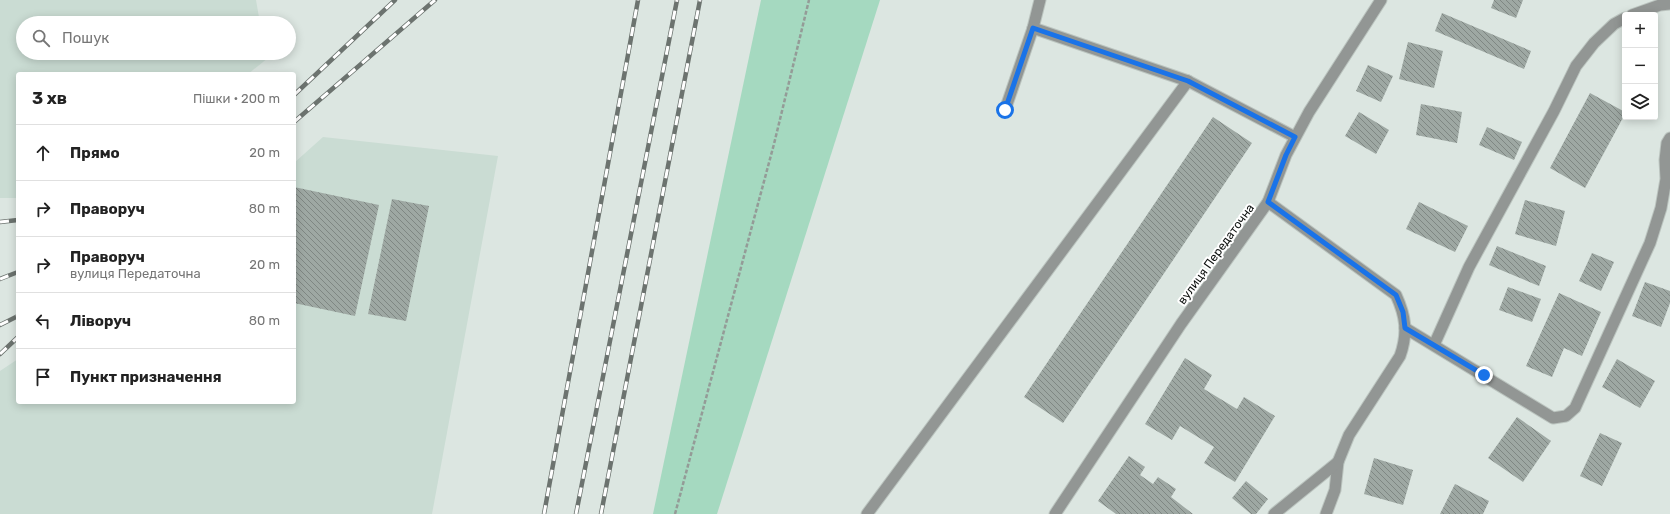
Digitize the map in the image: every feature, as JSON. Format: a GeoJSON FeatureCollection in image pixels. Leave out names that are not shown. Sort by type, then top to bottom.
{"type":"FeatureCollection","features":[{"type":"Feature","properties":{"kind":"street"},"geometry":{"type":"LineString","coordinates":[[1005,110],[1033,28],[1040,0]]}},
{"type":"Feature","properties":{"kind":"street","name":"вулиця Передаточна"},"geometry":{"type":"LineString","coordinates":[[1055,514],[1181,324],[1268,202],[1286,155],[1295,137],[1309,112],[1381,0]]}},
{"type":"Feature","properties":{"kind":"street"},"geometry":{"type":"LineString","coordinates":[[1640,12],[1660,5],[1670,4]]}},
{"type":"Feature","properties":{"kind":"street"},"geometry":{"type":"LineString","coordinates":[[1434,345],[1470,267],[1554,111],[1576,66],[1594,43],[1614,24],[1622,20]]}},
{"type":"Feature","properties":{"kind":"street"},"geometry":{"type":"LineString","coordinates":[[1033,28],[1188,81],[1295,137]]}},
{"type":"Feature","properties":{"kind":"street"},"geometry":{"type":"LineString","coordinates":[[867,514],[1188,81]]}},
{"type":"Feature","properties":{"kind":"street"},"geometry":{"type":"LineString","coordinates":[[1405,328],[1553,418],[1566,416],[1575,408],[1650,243],[1661,208],[1666,179],[1665,160],[1667,143],[1670,138]]}},
{"type":"Feature","properties":{"kind":"street"},"geometry":{"type":"LineString","coordinates":[[1268,202],[1396,295],[1403,312],[1405,328],[1404,344],[1400,356],[1349,435],[1338,462],[1335,490],[1326,514]]}},
{"type":"Feature","properties":{"kind":"street"},"geometry":{"type":"LineString","coordinates":[[1274,514],[1338,462]]}},
{"type":"Feature","properties":{"kind":"path"},"geometry":{"type":"LineString","coordinates":[[676,514],[774,144],[809,0]]}},
{"type":"Feature","properties":{"kind":"shaded area"},"geometry":{"type":"Polygon","coordinates":[[[0,0],[256,0],[259,16],[16,16],[16,60],[266,60],[250,72],[16,72],[16,198],[0,198],[0,0]]]}},
{"type":"Feature","properties":{"kind":"shaded area"},"geometry":{"type":"Polygon","coordinates":[[[323,137],[498,156],[432,514],[0,514],[0,371],[16,360],[16,404],[296,404],[296,161],[323,137]]]}},
{"type":"Feature","properties":{"kind":"green space"},"geometry":{"type":"Polygon","coordinates":[[[761,0],[880,0],[717,514],[653,514],[761,0]]]}},
{"type":"Feature","properties":{"kind":"building"},"geometry":{"type":"Polygon","coordinates":[[[1494,0],[1523,0],[1516,18],[1491,8],[1494,0]]]}},
{"type":"Feature","properties":{"kind":"building"},"geometry":{"type":"Polygon","coordinates":[[[1442,13],[1531,51],[1524,69],[1435,31],[1442,13]]]}},
{"type":"Feature","properties":{"kind":"building"},"geometry":{"type":"Polygon","coordinates":[[[1408,42],[1443,51],[1434,88],[1399,79],[1408,42]]]}},
{"type":"Feature","properties":{"kind":"building"},"geometry":{"type":"Polygon","coordinates":[[[1368,65],[1393,76],[1381,102],[1356,91],[1368,65]]]}},
{"type":"Feature","properties":{"kind":"building"},"geometry":{"type":"Polygon","coordinates":[[[1590,93],[1622,110],[1622,120],[1585,188],[1550,168],[1590,93]]]}},
{"type":"Feature","properties":{"kind":"building"},"geometry":{"type":"Polygon","coordinates":[[[1421,104],[1462,112],[1457,143],[1416,135],[1421,104]]]}},
{"type":"Feature","properties":{"kind":"building"},"geometry":{"type":"Polygon","coordinates":[[[1359,112],[1389,130],[1376,154],[1345,136],[1359,112]]]}},
{"type":"Feature","properties":{"kind":"building"},"geometry":{"type":"Polygon","coordinates":[[[1213,117],[1252,143],[1063,423],[1024,397],[1213,117]]]}},
{"type":"Feature","properties":{"kind":"building"},"geometry":{"type":"Polygon","coordinates":[[[1487,127],[1522,142],[1514,160],[1479,145],[1487,127]]]}},
{"type":"Feature","properties":{"kind":"building"},"geometry":{"type":"Polygon","coordinates":[[[296,187],[379,205],[355,316],[296,303],[296,187]]]}},
{"type":"Feature","properties":{"kind":"building"},"geometry":{"type":"Polygon","coordinates":[[[392,199],[429,206],[406,321],[368,314],[392,199]]]}},
{"type":"Feature","properties":{"kind":"building"},"geometry":{"type":"Polygon","coordinates":[[[1525,200],[1565,211],[1556,246],[1515,234],[1525,200]]]}},
{"type":"Feature","properties":{"kind":"building"},"geometry":{"type":"Polygon","coordinates":[[[1419,202],[1468,226],[1455,252],[1406,229],[1419,202]]]}},
{"type":"Feature","properties":{"kind":"building"},"geometry":{"type":"Polygon","coordinates":[[[1497,246],[1546,266],[1539,286],[1489,265],[1497,246]]]}},
{"type":"Feature","properties":{"kind":"building"},"geometry":{"type":"Polygon","coordinates":[[[1592,253],[1614,262],[1601,291],[1579,281],[1592,253]]]}},
{"type":"Feature","properties":{"kind":"building"},"geometry":{"type":"Polygon","coordinates":[[[1645,282],[1670,291],[1670,303],[1661,327],[1632,316],[1645,282]]]}},
{"type":"Feature","properties":{"kind":"building"},"geometry":{"type":"Polygon","coordinates":[[[1508,287],[1541,299],[1532,322],[1499,310],[1508,287]]]}},
{"type":"Feature","properties":{"kind":"building"},"geometry":{"type":"Polygon","coordinates":[[[1559,293],[1601,312],[1582,356],[1564,348],[1552,377],[1526,366],[1559,293]]]}},
{"type":"Feature","properties":{"kind":"building"},"geometry":{"type":"Polygon","coordinates":[[[1185,358],[1212,375],[1204,389],[1237,409],[1244,397],[1275,416],[1235,482],[1204,463],[1214,447],[1180,426],[1172,440],[1145,424],[1185,358]]]}},
{"type":"Feature","properties":{"kind":"building"},"geometry":{"type":"Polygon","coordinates":[[[1617,359],[1655,381],[1640,408],[1602,387],[1617,359]]]}},
{"type":"Feature","properties":{"kind":"building"},"geometry":{"type":"Polygon","coordinates":[[[1517,417],[1551,441],[1523,482],[1488,458],[1517,417]]]}},
{"type":"Feature","properties":{"kind":"building"},"geometry":{"type":"Polygon","coordinates":[[[1600,433],[1622,443],[1602,486],[1580,476],[1600,433]]]}},
{"type":"Feature","properties":{"kind":"building"},"geometry":{"type":"Polygon","coordinates":[[[1129,456],[1145,467],[1140,475],[1153,484],[1158,477],[1176,489],[1171,497],[1193,514],[1116,514],[1098,501],[1129,456]]]}},
{"type":"Feature","properties":{"kind":"building"},"geometry":{"type":"Polygon","coordinates":[[[1374,458],[1413,470],[1403,505],[1364,494],[1374,458]]]}},
{"type":"Feature","properties":{"kind":"building"},"geometry":{"type":"Polygon","coordinates":[[[1246,481],[1268,499],[1256,514],[1251,514],[1232,498],[1246,481]]]}},
{"type":"Feature","properties":{"kind":"building"},"geometry":{"type":"Polygon","coordinates":[[[1455,484],[1489,501],[1483,514],[1440,514],[1455,484]]]}},
{"type":"Feature","properties":{"kind":"railway"},"geometry":{"type":"LineString","coordinates":[[296,93],[395,0]]}},
{"type":"Feature","properties":{"kind":"railway"},"geometry":{"type":"LineString","coordinates":[[296,120],[435,0]]}},
{"type":"Feature","properties":{"kind":"railway"},"geometry":{"type":"LineString","coordinates":[[544,514],[638,0]]}},
{"type":"Feature","properties":{"kind":"railway"},"geometry":{"type":"LineString","coordinates":[[576,514],[677,0]]}},
{"type":"Feature","properties":{"kind":"railway"},"geometry":{"type":"LineString","coordinates":[[601,514],[700,0]]}},
{"type":"Feature","properties":{"kind":"railway"},"geometry":{"type":"LineString","coordinates":[[0,222],[16,220]]}},
{"type":"Feature","properties":{"kind":"railway"},"geometry":{"type":"LineString","coordinates":[[0,279],[16,273]]}},
{"type":"Feature","properties":{"kind":"railway"},"geometry":{"type":"LineString","coordinates":[[0,325],[16,317]]}},
{"type":"Feature","properties":{"kind":"railway"},"geometry":{"type":"LineString","coordinates":[[0,354],[16,339]]}},
{"type":"Feature","properties":{"kind":"route"},"geometry":{"type":"LineString","coordinates":[[1005,110],[1033,28],[1188,81],[1295,137],[1286,155],[1268,202],[1396,295],[1403,312],[1405,328],[1484,375]]}}]}
